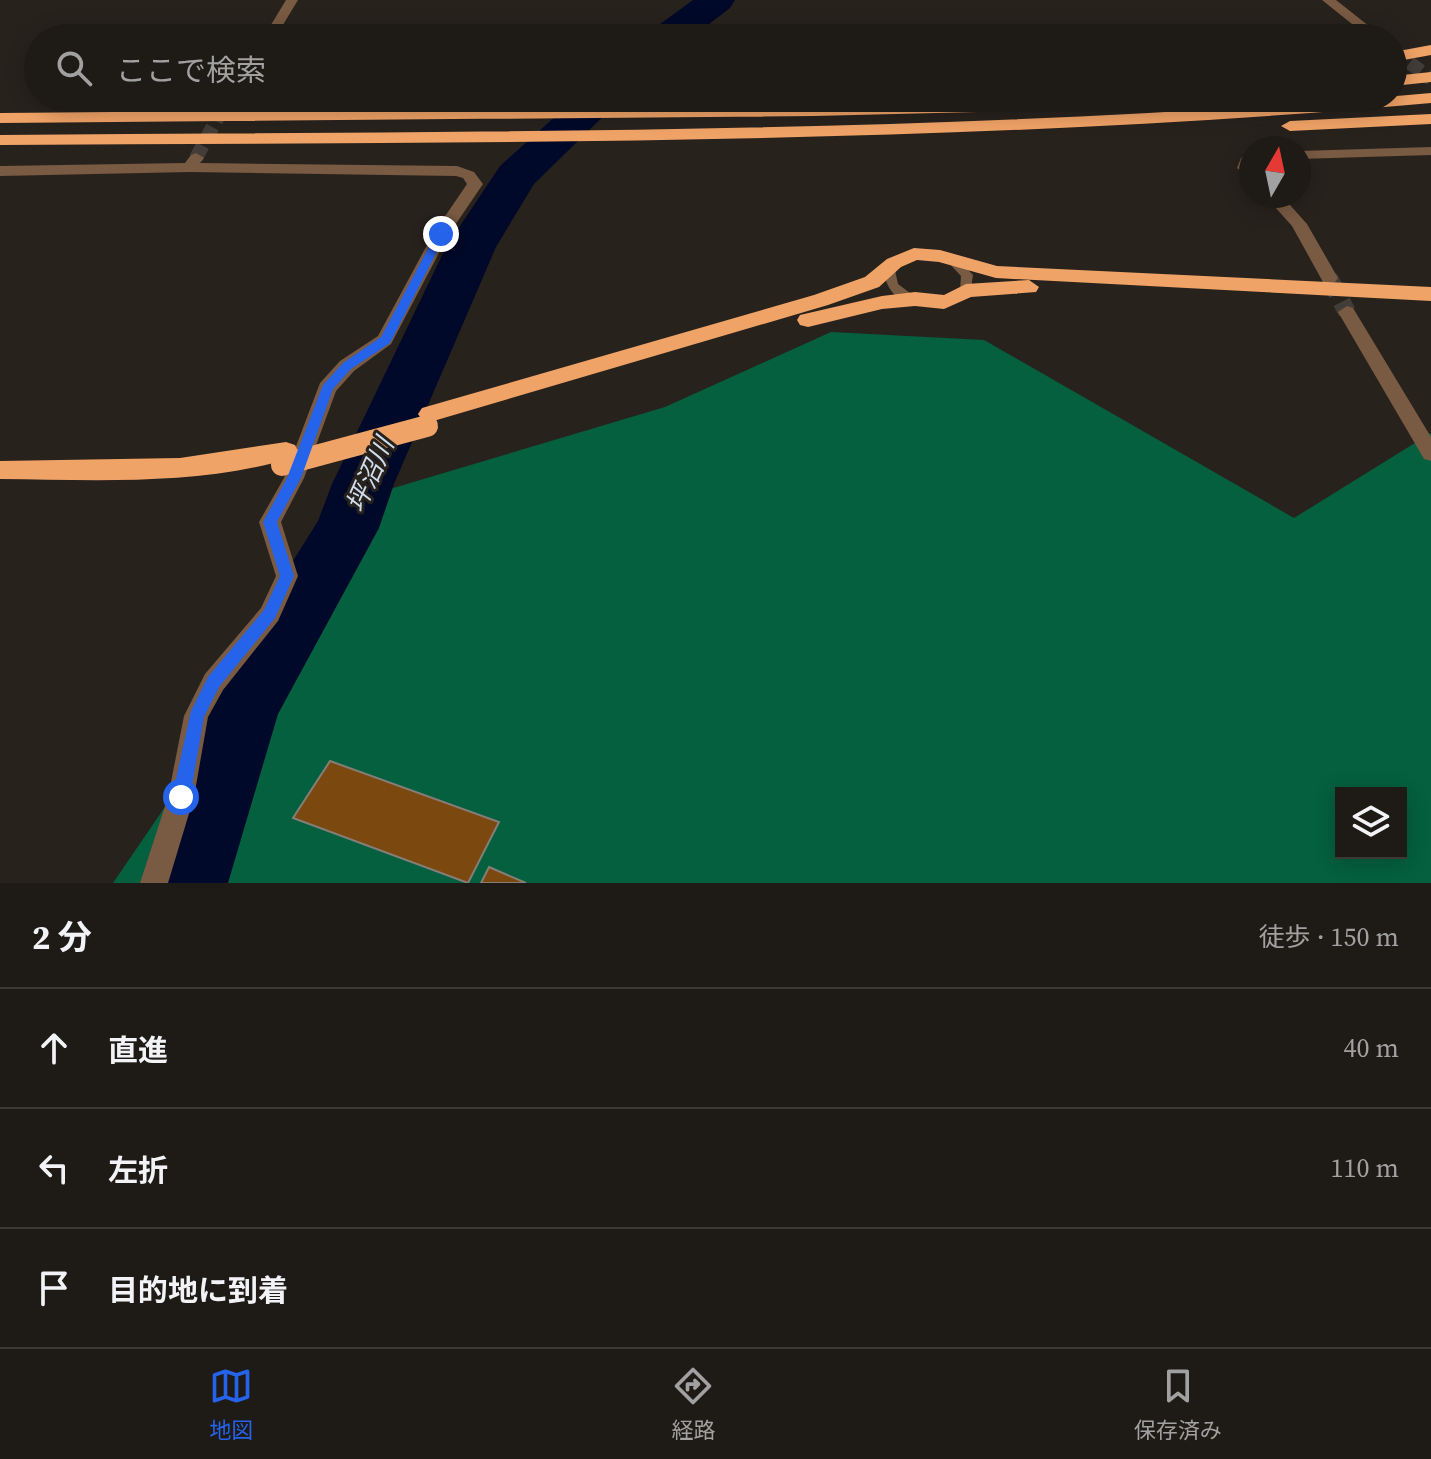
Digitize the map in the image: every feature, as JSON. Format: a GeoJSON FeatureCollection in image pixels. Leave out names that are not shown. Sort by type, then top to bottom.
{"type":"FeatureCollection","features":[{"type":"Feature","properties":{"kind":"highway"},"geometry":{"type":"LineString","coordinates":[[1407,54],[1431,50]]}},
{"type":"Feature","properties":{"kind":"highway"},"geometry":{"type":"LineString","coordinates":[[1407,80],[1431,77]]}},
{"type":"Feature","properties":{"kind":"highway"},"geometry":{"type":"LineString","coordinates":[[1407,100],[1431,98]]}},
{"type":"Feature","properties":{"kind":"highway"},"geometry":{"type":"LineString","coordinates":[[664,113],[684,112]]}},
{"type":"Feature","properties":{"kind":"highway"},"geometry":{"type":"LineString","coordinates":[[0,118],[713,112]]}},
{"type":"Feature","properties":{"kind":"highway"},"geometry":{"type":"LineString","coordinates":[[0,140],[659,136],[1059,124],[1274,112]]}},
{"type":"Feature","properties":{"kind":"highway"},"geometry":{"type":"LineString","coordinates":[[659,136],[779,144],[1169,132],[1431,119]]}},
{"type":"Feature","properties":{"kind":"highway"},"geometry":{"type":"LineString","coordinates":[[429,420],[821,300],[872,282],[903,257],[914,254],[940,256],[996,272],[1431,294]]}},
{"type":"Feature","properties":{"kind":"highway"},"geometry":{"type":"LineString","coordinates":[[0,485],[157,484],[254,472],[284,458],[826,315],[910,299],[936,303],[959,297],[966,291],[1028,287],[1431,302]]}},
{"type":"Feature","properties":{"kind":"highway"},"geometry":{"type":"LineString","coordinates":[[0,470],[157,470],[284,458]]}},
{"type":"Feature","properties":{"kind":"street"},"geometry":{"type":"LineString","coordinates":[[277,24],[292,0]]}},
{"type":"Feature","properties":{"kind":"street"},"geometry":{"type":"LineString","coordinates":[[1328,0],[1360,24]]}},
{"type":"Feature","properties":{"kind":"street"},"geometry":{"type":"LineString","coordinates":[[1311,155],[1431,151]]}},
{"type":"Feature","properties":{"kind":"street"},"geometry":{"type":"LineString","coordinates":[[0,171],[193,163],[457,171],[469,175],[475,184],[441,234],[385,340],[347,366],[327,388],[294,478],[270,522],[287,576],[270,614],[214,682],[196,716],[181,797],[154,883]]}},
{"type":"Feature","properties":{"kind":"street"},"geometry":{"type":"LineString","coordinates":[[1284,208],[1299,224],[1329,278]]}},
{"type":"Feature","properties":{"kind":"street"},"geometry":{"type":"LineString","coordinates":[[1347,312],[1431,454]]}},
{"type":"Feature","properties":{"kind":"lane"},"geometry":{"type":"LineString","coordinates":[[952,260],[967,275],[966,291]]}},
{"type":"Feature","properties":{"kind":"lane"},"geometry":{"type":"LineString","coordinates":[[889,270],[892,286],[910,299]]}},
{"type":"Feature","properties":{"kind":"green space"},"geometry":{"type":"Polygon","coordinates":[[[831,332],[984,340],[1294,518],[1431,433],[1431,883],[113,883],[380,492],[665,407],[831,332]]]}},
{"type":"Feature","properties":{"kind":"building"},"geometry":{"type":"Polygon","coordinates":[[[330,761],[499,822],[468,883],[293,818],[330,761]]]}},
{"type":"Feature","properties":{"kind":"building"},"geometry":{"type":"Polygon","coordinates":[[[489,867],[526,883],[481,883],[489,867]]]}},
{"type":"Feature","properties":{"kind":"waterway","name":"坪沼川"},"geometry":{"type":"LineString","coordinates":[[685,24],[717,0]]}},
{"type":"Feature","properties":{"kind":"waterway","name":"坪沼川"},"geometry":{"type":"LineString","coordinates":[[186,883],[243,706],[347,528],[363,484],[471,247],[516,176],[586,112]]}},
{"type":"Feature","properties":{"kind":"tunnel"},"geometry":{"type":"LineString","coordinates":[[1407,61],[1431,79]]}},
{"type":"Feature","properties":{"kind":"tunnel"},"geometry":{"type":"LineString","coordinates":[[196,158],[221,112]]}},
{"type":"Feature","properties":{"kind":"tunnel"},"geometry":{"type":"LineString","coordinates":[[1329,278],[1347,312]]}},
{"type":"Feature","properties":{"kind":"route"},"geometry":{"type":"LineString","coordinates":[[181,797],[196,716],[214,682],[270,614],[287,576],[275,546],[270,522],[294,478],[327,388],[347,366],[385,340],[441,234]]}}]}
